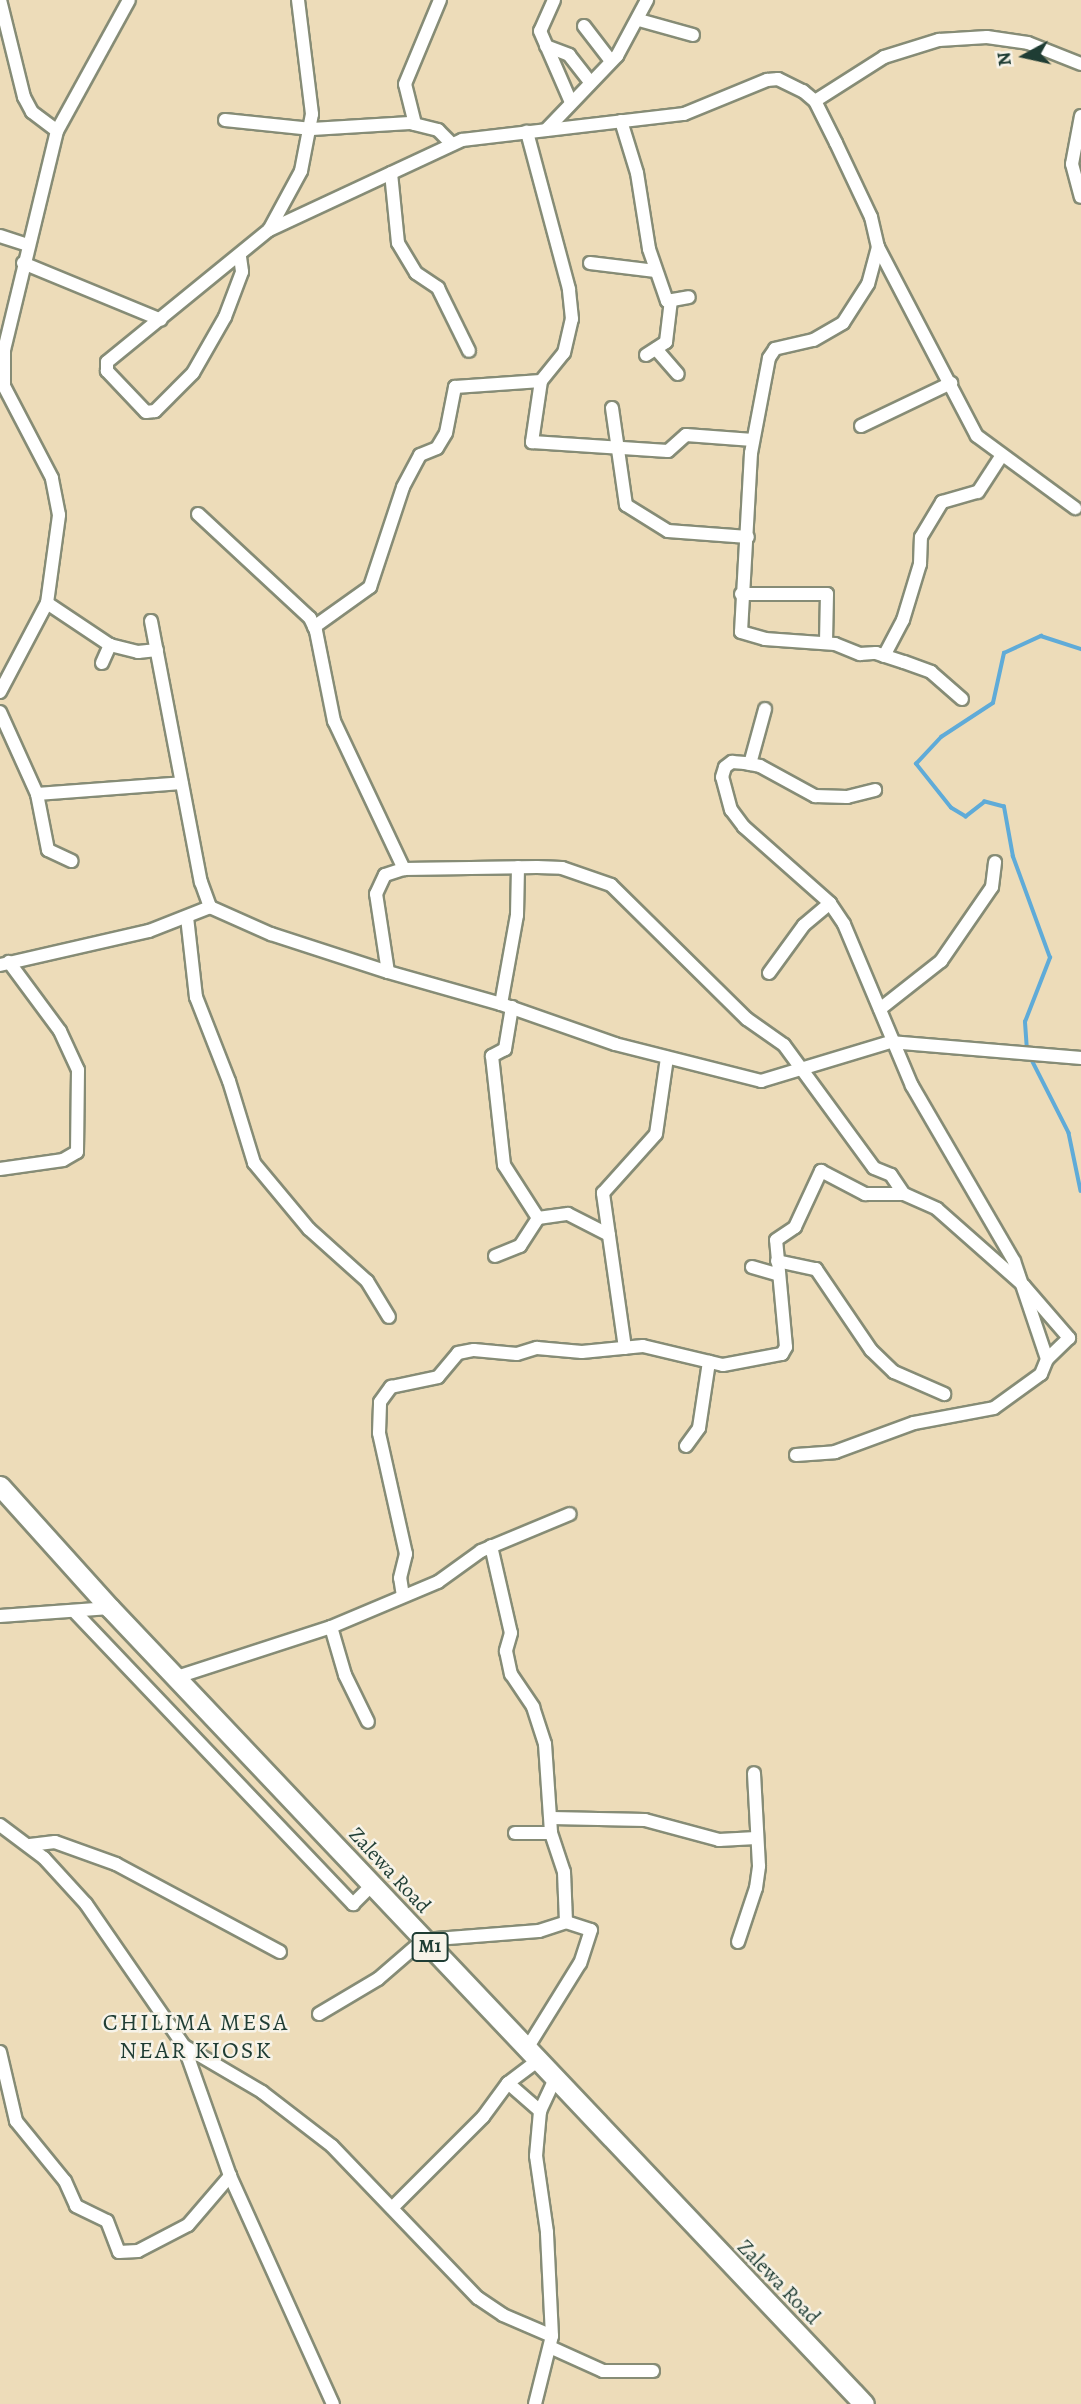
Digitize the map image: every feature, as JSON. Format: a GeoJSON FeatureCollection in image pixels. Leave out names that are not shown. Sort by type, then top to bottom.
{"type":"FeatureCollection","features":[{"type":"Feature","properties":{"kind":"highway","name":"Zalewa Road"},"geometry":{"type":"LineString","coordinates":[[0,1486],[110,1608],[864,2404]]}},
{"type":"Feature","properties":{"kind":"street"},"geometry":{"type":"LineString","coordinates":[[0,0],[24,97],[32,112],[57,131]]}},
{"type":"Feature","properties":{"kind":"street"},"geometry":{"type":"LineString","coordinates":[[0,692],[47,603],[59,515],[51,478],[2,386],[4,324],[23,263],[57,131],[129,0]]}},
{"type":"Feature","properties":{"kind":"street"},"geometry":{"type":"LineString","coordinates":[[269,230],[301,171],[312,129],[298,0]]}},
{"type":"Feature","properties":{"kind":"street"},"geometry":{"type":"LineString","coordinates":[[415,124],[405,84],[440,0]]}},
{"type":"Feature","properties":{"kind":"street"},"geometry":{"type":"LineString","coordinates":[[554,0],[540,31],[570,100]]}},
{"type":"Feature","properties":{"kind":"street"},"geometry":{"type":"LineString","coordinates":[[546,130],[570,100],[611,61],[639,20],[647,0]]}},
{"type":"Feature","properties":{"kind":"street"},"geometry":{"type":"LineString","coordinates":[[639,20],[693,35]]}},
{"type":"Feature","properties":{"kind":"street"},"geometry":{"type":"LineString","coordinates":[[584,26],[611,61]]}},
{"type":"Feature","properties":{"kind":"street"},"geometry":{"type":"LineString","coordinates":[[815,101],[884,57],[939,40],[987,37],[1028,43],[1081,64]]}},
{"type":"Feature","properties":{"kind":"street"},"geometry":{"type":"LineString","coordinates":[[546,46],[569,55],[590,82]]}},
{"type":"Feature","properties":{"kind":"street"},"geometry":{"type":"LineString","coordinates":[[240,257],[238,284],[211,341],[192,373],[150,413],[105,366],[240,257],[269,230],[452,144],[475,137],[684,114],[767,80],[790,83],[815,101],[871,216],[878,247],[977,436],[1074,508]]}},
{"type":"Feature","properties":{"kind":"street"},"geometry":{"type":"LineString","coordinates":[[1081,116],[1072,164],[1081,197]]}},
{"type":"Feature","properties":{"kind":"street"},"geometry":{"type":"LineString","coordinates":[[225,120],[312,129],[415,124],[438,130],[452,144]]}},
{"type":"Feature","properties":{"kind":"street"},"geometry":{"type":"LineString","coordinates":[[621,121],[637,173],[656,271],[667,301],[690,297]]}},
{"type":"Feature","properties":{"kind":"street"},"geometry":{"type":"LineString","coordinates":[[527,132],[557,238],[572,319],[564,353],[541,381],[532,442],[673,451],[686,435],[753,440]]}},
{"type":"Feature","properties":{"kind":"street"},"geometry":{"type":"LineString","coordinates":[[391,173],[398,243],[416,273],[438,288],[469,351]]}},
{"type":"Feature","properties":{"kind":"street"},"geometry":{"type":"LineString","coordinates":[[0,236],[27,245]]}},
{"type":"Feature","properties":{"kind":"street"},"geometry":{"type":"LineString","coordinates":[[878,247],[867,284],[843,323],[813,340],[775,349],[769,358],[753,440],[748,569],[741,594],[741,632],[765,639],[826,643],[884,656],[931,672],[962,699]]}},
{"type":"Feature","properties":{"kind":"street"},"geometry":{"type":"LineString","coordinates":[[23,263],[161,320]]}},
{"type":"Feature","properties":{"kind":"street"},"geometry":{"type":"LineString","coordinates":[[590,263],[656,271]]}},
{"type":"Feature","properties":{"kind":"street"},"geometry":{"type":"LineString","coordinates":[[671,300],[666,342],[651,352],[678,374]]}},
{"type":"Feature","properties":{"kind":"street"},"geometry":{"type":"LineString","coordinates":[[314,627],[370,587],[403,487],[420,455],[437,448],[446,433],[455,387],[541,381]]}},
{"type":"Feature","properties":{"kind":"street"},"geometry":{"type":"LineString","coordinates":[[862,426],[951,383]]}},
{"type":"Feature","properties":{"kind":"street"},"geometry":{"type":"LineString","coordinates":[[612,408],[620,449],[623,500],[647,521],[668,531],[748,537]]}},
{"type":"Feature","properties":{"kind":"street"},"geometry":{"type":"LineString","coordinates":[[884,656],[910,597],[920,564],[921,537],[942,502],[978,492],[1002,455]]}},
{"type":"Feature","properties":{"kind":"street"},"geometry":{"type":"LineString","coordinates":[[198,514],[298,606],[314,627],[334,721],[404,869]]}},
{"type":"Feature","properties":{"kind":"street"},"geometry":{"type":"LineString","coordinates":[[741,594],[827,594],[826,643]]}},
{"type":"Feature","properties":{"kind":"street"},"geometry":{"type":"LineString","coordinates":[[47,603],[110,645],[138,652],[157,650]]}},
{"type":"Feature","properties":{"kind":"street"},"geometry":{"type":"LineString","coordinates":[[151,621],[201,882],[210,907],[271,934],[388,972],[507,1005],[667,1058],[761,1081],[803,1070],[827,1058],[891,1042],[1081,1059]]}},
{"type":"Feature","properties":{"kind":"street"},"geometry":{"type":"LineString","coordinates":[[102,663],[110,645]]}},
{"type":"Feature","properties":{"kind":"street"},"geometry":{"type":"LineString","coordinates":[[750,764],[765,709]]}},
{"type":"Feature","properties":{"kind":"street"},"geometry":{"type":"LineString","coordinates":[[0,712],[37,794],[48,850],[72,861]]}},
{"type":"Feature","properties":{"kind":"street"},"geometry":{"type":"LineString","coordinates":[[875,790],[847,797],[815,796],[750,764],[732,762],[725,767],[722,778],[730,810],[830,903],[856,947],[891,1042],[1014,1261],[1047,1359]]}},
{"type":"Feature","properties":{"kind":"street"},"geometry":{"type":"LineString","coordinates":[[37,794],[182,783]]}},
{"type":"Feature","properties":{"kind":"street"},"geometry":{"type":"LineString","coordinates":[[880,1009],[941,961],[992,887],[995,862]]}},
{"type":"Feature","properties":{"kind":"street"},"geometry":{"type":"LineString","coordinates":[[518,867],[517,915],[505,1049],[492,1056],[497,1073],[498,1136],[504,1165],[538,1218]]}},
{"type":"Feature","properties":{"kind":"street"},"geometry":{"type":"LineString","coordinates":[[388,972],[376,894],[384,875],[404,869],[518,867],[562,869],[611,885],[747,1019],[784,1045],[874,1168],[891,1175],[904,1194]]}},
{"type":"Feature","properties":{"kind":"street"},"geometry":{"type":"LineString","coordinates":[[769,973],[804,925],[830,903]]}},
{"type":"Feature","properties":{"kind":"street"},"geometry":{"type":"LineString","coordinates":[[0,1169],[63,1160],[77,1152],[78,1070],[60,1031],[5,963],[127,936],[210,907]]}},
{"type":"Feature","properties":{"kind":"street"},"geometry":{"type":"LineString","coordinates":[[187,917],[196,997],[229,1081],[254,1163],[309,1229],[368,1281],[388,1317]]}},
{"type":"Feature","properties":{"kind":"street"},"geometry":{"type":"LineString","coordinates":[[625,1348],[603,1193],[656,1134],[667,1058]]}},
{"type":"Feature","properties":{"kind":"street"},"geometry":{"type":"LineString","coordinates":[[403,1596],[400,1578],[406,1554],[380,1433],[380,1402],[391,1387],[438,1377],[458,1353],[474,1350],[509,1354],[548,1348],[582,1352],[654,1347],[709,1362],[738,1364],[785,1351],[776,1240],[795,1227],[821,1171],[875,1197],[904,1194],[937,1209],[1024,1286],[1069,1338],[1047,1359],[1041,1374],[994,1408],[914,1423],[835,1452],[796,1455]]}},
{"type":"Feature","properties":{"kind":"street"},"geometry":{"type":"LineString","coordinates":[[495,1256],[520,1246],[538,1218],[568,1214],[610,1235]]}},
{"type":"Feature","properties":{"kind":"street"},"geometry":{"type":"LineString","coordinates":[[752,1267],[816,1269],[871,1350],[894,1372],[944,1394]]}},
{"type":"Feature","properties":{"kind":"street"},"geometry":{"type":"LineString","coordinates":[[686,1446],[699,1428],[709,1362]]}},
{"type":"Feature","properties":{"kind":"street"},"geometry":{"type":"LineString","coordinates":[[177,1677],[331,1627],[438,1581],[491,1546],[570,1514]]}},
{"type":"Feature","properties":{"kind":"street"},"geometry":{"type":"LineString","coordinates":[[491,1546],[511,1633],[507,1659],[515,1681],[533,1707],[545,1744],[551,1833],[564,1872],[566,1922]]}},
{"type":"Feature","properties":{"kind":"street"},"geometry":{"type":"LineString","coordinates":[[0,1616],[110,1608]]}},
{"type":"Feature","properties":{"kind":"street"},"geometry":{"type":"LineString","coordinates":[[74,1611],[353,1904],[373,1884]]}},
{"type":"Feature","properties":{"kind":"street"},"geometry":{"type":"LineString","coordinates":[[331,1627],[345,1675],[368,1722]]}},
{"type":"Feature","properties":{"kind":"street"},"geometry":{"type":"LineString","coordinates":[[738,1942],[756,1888],[754,1773]]}},
{"type":"Feature","properties":{"kind":"street"},"geometry":{"type":"LineString","coordinates":[[552,1818],[645,1820],[710,1838],[756,1838]]}},
{"type":"Feature","properties":{"kind":"street"},"geometry":{"type":"LineString","coordinates":[[0,1825],[30,1844],[86,1904],[184,2046],[230,2176],[333,2404]]}},
{"type":"Feature","properties":{"kind":"street"},"geometry":{"type":"LineString","coordinates":[[514,1833],[551,1833]]}},
{"type":"Feature","properties":{"kind":"street"},"geometry":{"type":"LineString","coordinates":[[30,1844],[55,1842],[116,1864],[280,1952]]}},
{"type":"Feature","properties":{"kind":"street"},"geometry":{"type":"LineString","coordinates":[[319,2014],[378,1979],[423,1940],[539,1931],[566,1922],[591,1930],[580,1963],[531,2055],[474,2127],[392,2208]]}},
{"type":"Feature","properties":{"kind":"street"},"geometry":{"type":"LineString","coordinates":[[184,2046],[262,2092],[332,2146],[478,2298],[603,2371],[653,2371]]}},
{"type":"Feature","properties":{"kind":"street"},"geometry":{"type":"LineString","coordinates":[[0,2052],[16,2121],[65,2181],[76,2206],[107,2221],[119,2252],[138,2251],[188,2225],[230,2176]]}},
{"type":"Feature","properties":{"kind":"street"},"geometry":{"type":"LineString","coordinates":[[535,2404],[552,2342],[548,2245],[536,2156],[540,2110],[555,2079]]}},
{"type":"Feature","properties":{"kind":"street"},"geometry":{"type":"LineString","coordinates":[[508,2083],[540,2110]]}},
{"type":"Feature","properties":{"kind":"waterway"},"geometry":{"type":"LineString","coordinates":[[1027,1051],[1025,1022],[1050,958],[1013,857],[1004,807],[985,802],[966,817],[951,808],[916,764],[941,737],[993,703],[1004,653],[1041,636],[1081,649]]}},
{"type":"Feature","properties":{"kind":"waterway"},"geometry":{"type":"LineString","coordinates":[[1031,1058],[1069,1133],[1081,1191]]}},
{"type":"Feature","properties":{"kind":"district","name":"CHILIMA MESA NEAR KIOSK"},"geometry":{"type":"Point","coordinates":[196,2037]}}]}
